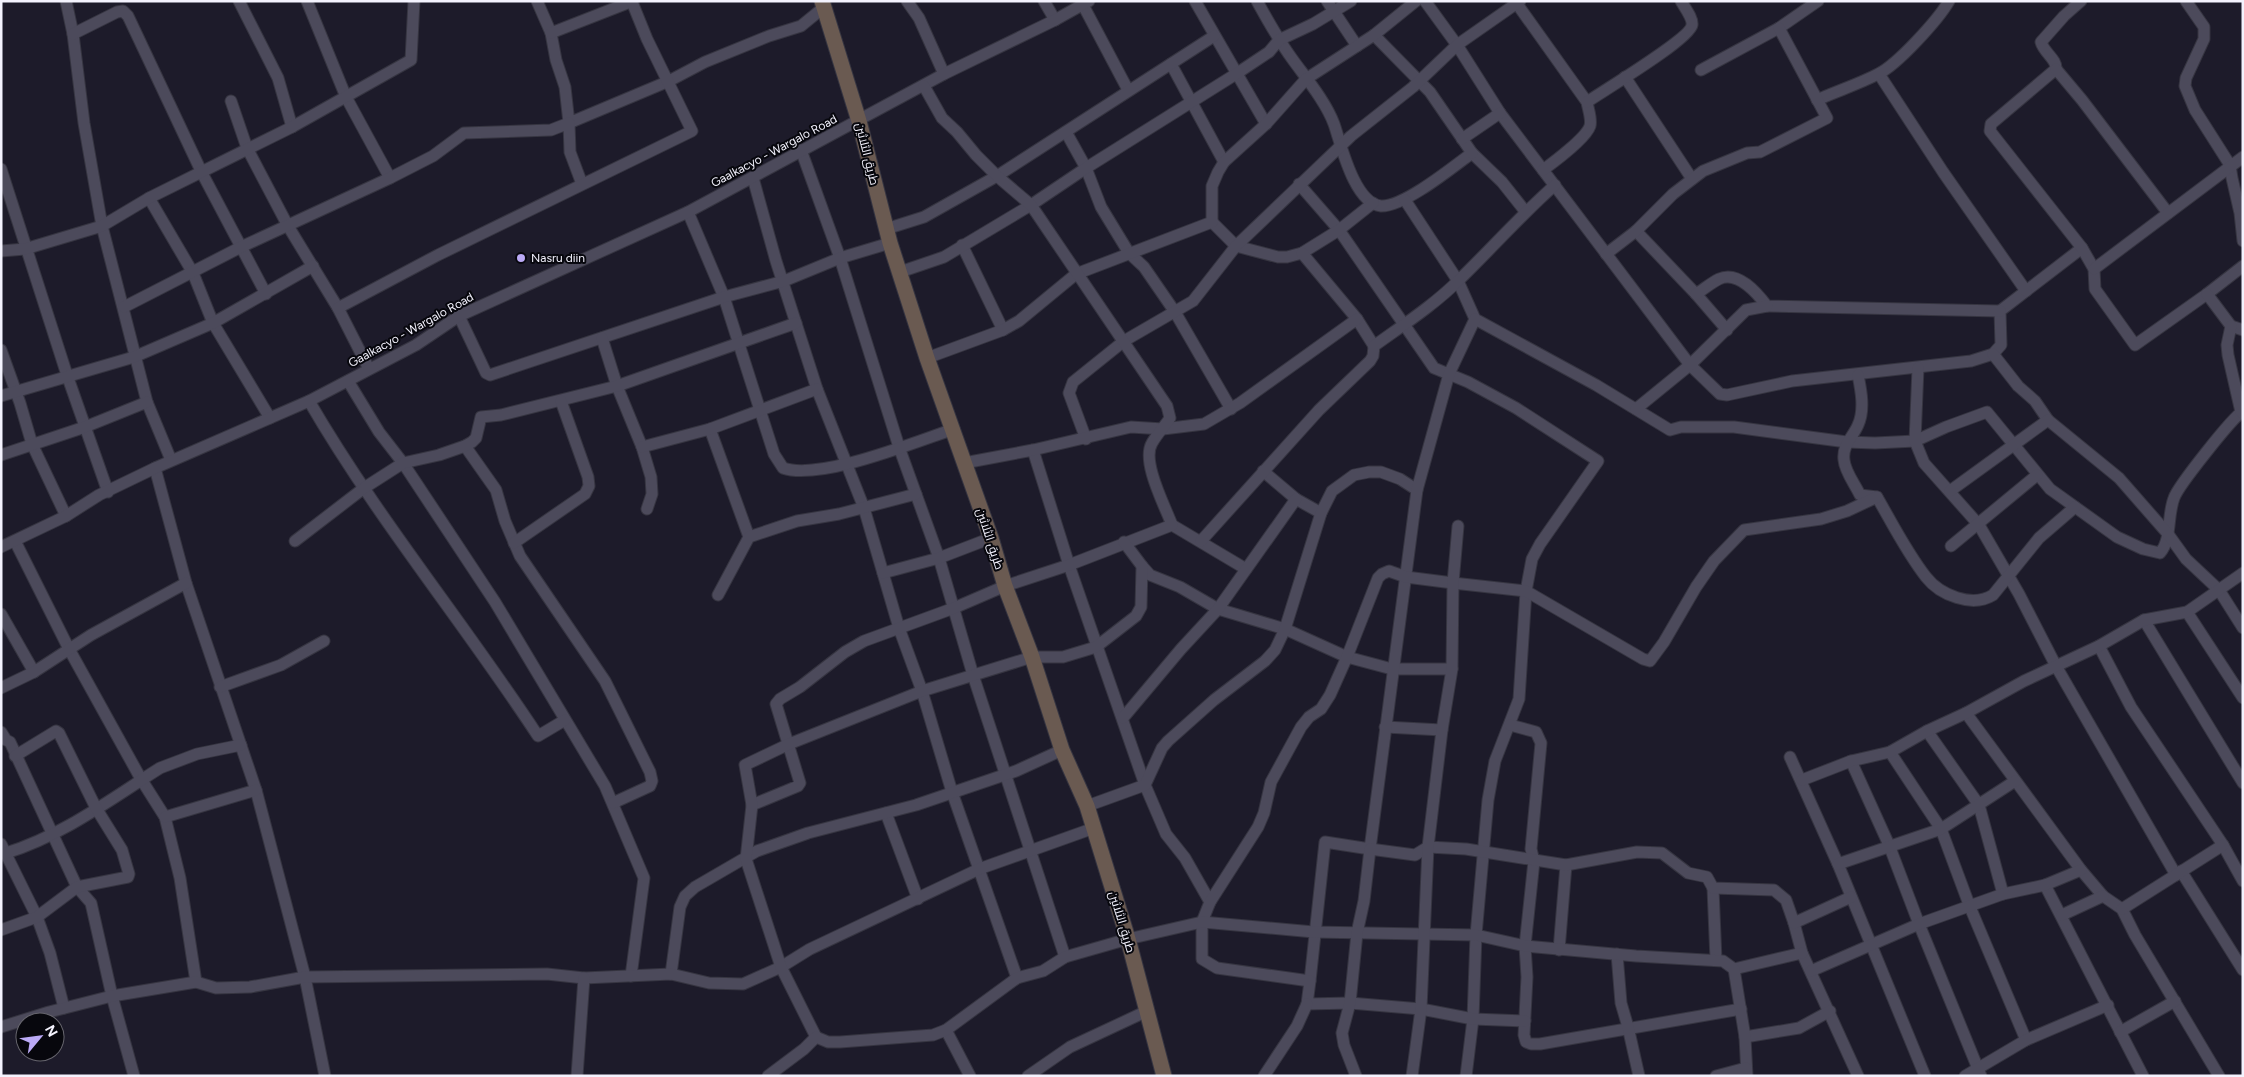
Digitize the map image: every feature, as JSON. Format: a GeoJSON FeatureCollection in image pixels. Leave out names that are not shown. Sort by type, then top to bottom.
{"type":"FeatureCollection","features":[{"type":"Feature","properties":{"kind":"main road","name":"طريق الثلاثين"},"geometry":{"type":"LineString","coordinates":[[822,4],[859,121],[888,236],[927,358],[954,429],[991,538],[1005,586],[1032,657],[1062,750],[1087,806],[1128,939],[1164,1076]]}},
{"type":"Feature","properties":{"kind":"street"},"geometry":{"type":"LineString","coordinates":[[66,1],[73,34],[84,123],[102,226],[147,402],[172,460]]}},
{"type":"Feature","properties":{"kind":"street"},"geometry":{"type":"LineString","coordinates":[[239,1],[278,78],[292,127]]}},
{"type":"Feature","properties":{"kind":"street"},"geometry":{"type":"LineString","coordinates":[[307,1],[346,97],[390,178]]}},
{"type":"Feature","properties":{"kind":"street"},"geometry":{"type":"LineString","coordinates":[[1,251],[25,249],[102,226],[149,198],[292,127],[411,60],[414,1]]}},
{"type":"Feature","properties":{"kind":"street"},"geometry":{"type":"LineString","coordinates":[[537,1],[551,33],[564,87],[569,123],[570,152],[582,184]]}},
{"type":"Feature","properties":{"kind":"street"},"geometry":{"type":"LineString","coordinates":[[907,1],[918,18],[944,74]]}},
{"type":"Feature","properties":{"kind":"street"},"geometry":{"type":"LineString","coordinates":[[1044,1],[1055,20]]}},
{"type":"Feature","properties":{"kind":"street"},"geometry":{"type":"LineString","coordinates":[[1195,1],[1266,124]]}},
{"type":"Feature","properties":{"kind":"street"},"geometry":{"type":"LineString","coordinates":[[1257,1],[1279,40],[1333,122],[1350,175],[1373,203],[1379,206],[1405,200],[1472,153]]}},
{"type":"Feature","properties":{"kind":"street"},"geometry":{"type":"LineString","coordinates":[[1327,1],[1357,46]]}},
{"type":"Feature","properties":{"kind":"street"},"geometry":{"type":"LineString","coordinates":[[900,272],[944,257],[1031,205],[1086,168],[1236,74],[1269,52],[1279,40],[1334,12],[1351,1]]}},
{"type":"Feature","properties":{"kind":"street"},"geometry":{"type":"LineString","coordinates":[[1373,203],[1339,230],[1302,253],[1288,257],[1278,257],[1236,246],[1212,222],[1212,186],[1224,162],[1266,124],[1306,79],[1374,35],[1416,1]]}},
{"type":"Feature","properties":{"kind":"street"},"geometry":{"type":"LineString","coordinates":[[1425,1],[1457,46],[1500,113],[1690,365],[1720,394],[1726,395],[1792,381],[1971,361],[1993,354],[2001,345],[2000,311]]}},
{"type":"Feature","properties":{"kind":"street"},"geometry":{"type":"LineString","coordinates":[[1587,102],[1683,37],[1692,28],[1692,22],[1681,1]]}},
{"type":"Feature","properties":{"kind":"street"},"geometry":{"type":"LineString","coordinates":[[1701,70],[1779,28],[1818,1]]}},
{"type":"Feature","properties":{"kind":"street"},"geometry":{"type":"LineString","coordinates":[[1817,100],[1879,74],[1891,66],[1949,1]]}},
{"type":"Feature","properties":{"kind":"street"},"geometry":{"type":"LineString","coordinates":[[2081,1],[2064,16],[2041,42],[2042,47],[2056,63],[2056,69],[2168,213]]}},
{"type":"Feature","properties":{"kind":"street"},"geometry":{"type":"LineString","coordinates":[[2186,1],[2204,27],[2204,39],[2186,78],[2185,86],[2195,110],[2230,165],[2240,213],[2243,241]]}},
{"type":"Feature","properties":{"kind":"street"},"geometry":{"type":"LineString","coordinates":[[338,308],[438,255],[692,130],[647,39],[632,2],[551,33]]}},
{"type":"Feature","properties":{"kind":"street"},"geometry":{"type":"LineString","coordinates":[[1086,439],[1069,393],[1071,385],[1124,341],[1175,312],[1199,295],[1236,246],[1340,146],[1420,80],[1457,46],[1517,2],[1587,102],[1590,126],[1586,133],[1570,149],[1543,170]]}},
{"type":"Feature","properties":{"kind":"street"},"geometry":{"type":"LineString","coordinates":[[1086,3],[1128,90]]}},
{"type":"Feature","properties":{"kind":"street","name":"Gaalkacyo - Wargalo Road"},"geometry":{"type":"LineString","coordinates":[[1,547],[66,516],[99,495],[155,468],[309,401],[416,345],[459,316],[688,212],[944,74],[1086,3]]}},
{"type":"Feature","properties":{"kind":"street"},"geometry":{"type":"LineString","coordinates":[[124,306],[193,273],[241,247],[390,178],[432,156],[464,132],[551,130],[669,81],[705,62],[769,36],[801,26],[822,4]]}},
{"type":"Feature","properties":{"kind":"street"},"geometry":{"type":"LineString","coordinates":[[73,34],[116,12],[123,11],[128,16],[202,173],[266,294]]}},
{"type":"Feature","properties":{"kind":"street"},"geometry":{"type":"LineString","coordinates":[[1606,254],[1636,231],[1673,194],[1702,171],[1746,153],[1760,152],[1816,126],[1827,118],[1779,28]]}},
{"type":"Feature","properties":{"kind":"street"},"geometry":{"type":"LineString","coordinates":[[1374,35],[1420,80],[1472,153],[1502,182],[1525,211]]}},
{"type":"Feature","properties":{"kind":"street"},"geometry":{"type":"LineString","coordinates":[[459,316],[486,373],[490,375],[724,297],[784,281],[888,236],[997,176],[1214,36]]}},
{"type":"Feature","properties":{"kind":"street"},"geometry":{"type":"LineString","coordinates":[[1171,64],[1224,162]]}},
{"type":"Feature","properties":{"kind":"street"},"geometry":{"type":"LineString","coordinates":[[2056,69],[1989,127],[1994,137],[2082,248],[2094,269],[2095,289],[2135,345],[2243,266]]}},
{"type":"Feature","properties":{"kind":"street"},"geometry":{"type":"LineString","coordinates":[[1879,74],[1943,172],[2026,291]]}},
{"type":"Feature","properties":{"kind":"street"},"geometry":{"type":"LineString","coordinates":[[1625,77],[1692,179]]}},
{"type":"Feature","properties":{"kind":"street"},"geometry":{"type":"LineString","coordinates":[[924,86],[942,118],[997,176],[1031,205],[1167,406],[1170,418],[1151,444],[1149,458],[1152,473],[1172,525],[1246,568]]}},
{"type":"Feature","properties":{"kind":"street"},"geometry":{"type":"LineString","coordinates":[[231,101],[247,148],[288,226],[338,308],[369,369]]}},
{"type":"Feature","properties":{"kind":"street"},"geometry":{"type":"LineString","coordinates":[[1462,139],[1500,113]]}},
{"type":"Feature","properties":{"kind":"street"},"geometry":{"type":"LineString","coordinates":[[1066,132],[1086,168],[1101,207],[1129,253],[1144,267],[1175,312],[1231,409]]}},
{"type":"Feature","properties":{"kind":"street"},"geometry":{"type":"LineString","coordinates":[[801,150],[840,258],[899,447],[939,558],[973,675],[1065,957]]}},
{"type":"Feature","properties":{"kind":"street"},"geometry":{"type":"LineString","coordinates":[[2094,269],[2243,157]]}},
{"type":"Feature","properties":{"kind":"street"},"geometry":{"type":"LineString","coordinates":[[1,169],[25,249],[46,306],[66,376],[108,492]]}},
{"type":"Feature","properties":{"kind":"street"},"geometry":{"type":"LineString","coordinates":[[754,178],[776,261],[784,281],[817,389],[845,464],[864,508],[899,628],[922,691],[952,792],[1017,978]]}},
{"type":"Feature","properties":{"kind":"street"},"geometry":{"type":"LineString","coordinates":[[1299,184],[1339,230],[1406,324],[1418,346],[1434,368],[1516,408],[1598,461],[1540,544],[1532,559],[1526,591],[1519,699],[1494,761],[1482,852],[1476,935],[1473,1019],[1466,1076]]}},
{"type":"Feature","properties":{"kind":"street"},"geometry":{"type":"LineString","coordinates":[[1374,346],[1406,324],[1458,281],[1525,211],[1555,186]]}},
{"type":"Feature","properties":{"kind":"street"},"geometry":{"type":"LineString","coordinates":[[149,198],[193,273],[213,323],[270,418]]}},
{"type":"Feature","properties":{"kind":"street"},"geometry":{"type":"LineString","coordinates":[[1405,200],[1458,281],[1475,319],[1636,409],[1657,424],[1670,430],[1681,427],[1734,427],[1847,442],[1874,443],[1915,441],[1987,412],[2050,489],[2102,528],[2143,549],[2160,554],[2166,547],[2174,498],[2182,484],[2242,412],[2228,355],[2227,345],[2231,326]]}},
{"type":"Feature","properties":{"kind":"street"},"geometry":{"type":"LineString","coordinates":[[688,212],[724,297],[740,341],[774,454],[783,468],[802,472],[845,464],[954,429]]}},
{"type":"Feature","properties":{"kind":"street"},"geometry":{"type":"LineString","coordinates":[[927,358],[1003,330],[1018,321],[1076,274],[1212,222]]}},
{"type":"Feature","properties":{"kind":"street"},"geometry":{"type":"LineString","coordinates":[[1636,231],[1696,294],[1727,330]]}},
{"type":"Feature","properties":{"kind":"street"},"geometry":{"type":"LineString","coordinates":[[962,245],[1003,330]]}},
{"type":"Feature","properties":{"kind":"street"},"geometry":{"type":"LineString","coordinates":[[1636,409],[1690,365],[1746,310],[1767,306],[2000,311],[2082,248]]}},
{"type":"Feature","properties":{"kind":"street"},"geometry":{"type":"LineString","coordinates":[[1200,541],[1319,410],[1370,362],[1373,356],[1374,346],[1357,319],[1302,253]]}},
{"type":"Feature","properties":{"kind":"street"},"geometry":{"type":"LineString","coordinates":[[2231,274],[2243,254]]}},
{"type":"Feature","properties":{"kind":"street"},"geometry":{"type":"LineString","coordinates":[[1,396],[134,357],[213,323],[313,266]]}},
{"type":"Feature","properties":{"kind":"street"},"geometry":{"type":"LineString","coordinates":[[1696,294],[1721,278],[1730,278],[1747,283],[1767,306]]}},
{"type":"Feature","properties":{"kind":"street"},"geometry":{"type":"LineString","coordinates":[[2207,294],[2231,326],[2243,330]]}},
{"type":"Feature","properties":{"kind":"street"},"geometry":{"type":"LineString","coordinates":[[964,463],[1086,439],[1131,427],[1163,429],[1204,424],[1231,409],[1357,319]]}},
{"type":"Feature","properties":{"kind":"street"},"geometry":{"type":"LineString","coordinates":[[1356,1076],[1344,1046],[1342,1033],[1350,1003],[1357,933],[1364,901],[1416,490],[1449,374],[1475,319]]}},
{"type":"Feature","properties":{"kind":"street"},"geometry":{"type":"LineString","coordinates":[[295,541],[364,488],[404,463],[465,446],[476,438],[481,417],[501,416],[617,386],[740,341],[796,323]]}},
{"type":"Feature","properties":{"kind":"street"},"geometry":{"type":"LineString","coordinates":[[602,338],[617,386],[642,448],[651,477],[652,494],[647,509]]}},
{"type":"Feature","properties":{"kind":"street"},"geometry":{"type":"LineString","coordinates":[[1,350],[32,444],[66,516]]}},
{"type":"Feature","properties":{"kind":"street"},"geometry":{"type":"LineString","coordinates":[[1993,354],[2018,386],[2035,401],[2048,420],[2119,478],[2168,534],[2186,559],[2219,590],[2243,628]]}},
{"type":"Feature","properties":{"kind":"street"},"geometry":{"type":"LineString","coordinates":[[1918,368],[1915,441],[1924,463],[1979,525],[2056,666],[2178,873],[2243,970]]}},
{"type":"Feature","properties":{"kind":"street"},"geometry":{"type":"LineString","coordinates":[[1858,375],[1862,406],[1859,424],[1847,442],[1844,452],[1845,466],[1860,495],[1877,497]]}},
{"type":"Feature","properties":{"kind":"street"},"geometry":{"type":"LineString","coordinates":[[348,381],[378,432],[404,463],[512,630],[613,803],[644,878],[632,976]]}},
{"type":"Feature","properties":{"kind":"street"},"geometry":{"type":"LineString","coordinates":[[642,448],[710,429],[817,389]]}},
{"type":"Feature","properties":{"kind":"street"},"geometry":{"type":"LineString","coordinates":[[309,401],[348,468],[512,696],[538,736],[565,720]]}},
{"type":"Feature","properties":{"kind":"street"},"geometry":{"type":"LineString","coordinates":[[514,543],[586,494],[589,486],[588,477],[561,401]]}},
{"type":"Feature","properties":{"kind":"street"},"geometry":{"type":"LineString","coordinates":[[1,455],[85,427],[147,402]]}},
{"type":"Feature","properties":{"kind":"street"},"geometry":{"type":"LineString","coordinates":[[1950,491],[2048,420]]}},
{"type":"Feature","properties":{"kind":"street"},"geometry":{"type":"LineString","coordinates":[[710,429],[749,537]]}},
{"type":"Feature","properties":{"kind":"street"},"geometry":{"type":"LineString","coordinates":[[465,446],[496,490],[505,521],[520,556],[605,681],[650,772],[652,781],[650,786],[613,803]]}},
{"type":"Feature","properties":{"kind":"street"},"geometry":{"type":"LineString","coordinates":[[1033,450],[1068,565],[1145,785],[1166,834],[1185,858],[1210,902]]}},
{"type":"Feature","properties":{"kind":"street"},"geometry":{"type":"LineString","coordinates":[[155,468],[186,583],[256,790],[305,977],[325,1076]]}},
{"type":"Feature","properties":{"kind":"street"},"geometry":{"type":"LineString","coordinates":[[1263,471],[1296,499],[1321,513]]}},
{"type":"Feature","properties":{"kind":"street"},"geometry":{"type":"LineString","coordinates":[[1087,806],[1145,785],[1162,748],[1168,741],[1214,700],[1271,655],[1285,629],[1321,513],[1332,491],[1354,474],[1381,472],[1400,479],[1416,490]]}},
{"type":"Feature","properties":{"kind":"street"},"geometry":{"type":"LineString","coordinates":[[1952,546],[2037,475]]}},
{"type":"Feature","properties":{"kind":"street"},"geometry":{"type":"LineString","coordinates":[[718,595],[749,537],[797,521],[864,508],[916,494]]}},
{"type":"Feature","properties":{"kind":"street"},"geometry":{"type":"LineString","coordinates":[[1310,981],[1217,968],[1202,959],[1202,922],[1210,902],[1258,827],[1264,813],[1271,782],[1301,727],[1321,709],[1348,657],[1378,578],[1382,574],[1388,571],[1406,577],[1453,584],[1526,591],[1643,659],[1650,661],[1664,642],[1696,586],[1714,561],[1744,530],[1821,519],[1877,497]]}},
{"type":"Feature","properties":{"kind":"street"},"geometry":{"type":"LineString","coordinates":[[1877,497],[1927,578],[1940,589],[1959,598],[1973,600],[1986,600],[2000,589],[2008,576],[2039,538],[2075,507]]}},
{"type":"Feature","properties":{"kind":"street"},"geometry":{"type":"LineString","coordinates":[[1123,718],[1181,649],[1218,609],[1296,499]]}},
{"type":"Feature","properties":{"kind":"street"},"geometry":{"type":"LineString","coordinates":[[752,805],[798,786],[800,783],[776,704],[780,699],[800,687],[845,652],[864,641],[954,608],[1005,586],[1068,565],[1172,525]]}},
{"type":"Feature","properties":{"kind":"street"},"geometry":{"type":"LineString","coordinates":[[1412,1076],[1421,1010],[1428,847],[1442,730],[1452,669],[1453,584],[1458,526]]}},
{"type":"Feature","properties":{"kind":"street"},"geometry":{"type":"LineString","coordinates":[[883,573],[939,558],[991,538]]}},
{"type":"Feature","properties":{"kind":"street"},"geometry":{"type":"LineString","coordinates":[[15,540],[69,649],[141,779],[165,817],[180,878],[196,982]]}},
{"type":"Feature","properties":{"kind":"street"},"geometry":{"type":"LineString","coordinates":[[1124,542],[1150,575],[1180,587],[1218,609],[1285,629],[1348,657],[1392,669],[1452,669]]}},
{"type":"Feature","properties":{"kind":"street"},"geometry":{"type":"LineString","coordinates":[[1142,566],[1141,607],[1136,616],[1096,647],[1063,656],[1032,657],[922,691],[789,744],[745,765],[752,805],[746,859],[781,967],[816,1037],[828,1042],[840,1042],[933,1035],[946,1030],[1017,978],[1043,971],[1065,957],[1128,939],[1202,922],[1314,932],[1476,935],[1525,946],[1559,950],[1716,960],[1729,964],[1734,969],[1745,1037],[1746,1072],[1716,1076]]}},
{"type":"Feature","properties":{"kind":"street"},"geometry":{"type":"LineString","coordinates":[[1802,780],[1851,761],[1890,752],[1926,731],[1966,713],[2024,681],[2099,646],[2144,620],[2187,612],[2243,573]]}},
{"type":"Feature","properties":{"kind":"street"},"geometry":{"type":"LineString","coordinates":[[1,688],[34,672],[69,649],[186,583]]}},
{"type":"Feature","properties":{"kind":"street"},"geometry":{"type":"LineString","coordinates":[[2187,612],[2243,698]]}},
{"type":"Feature","properties":{"kind":"street"},"geometry":{"type":"LineString","coordinates":[[1,614],[34,672]]}},
{"type":"Feature","properties":{"kind":"street"},"geometry":{"type":"LineString","coordinates":[[2144,620],[2243,783]]}},
{"type":"Feature","properties":{"kind":"street"},"geometry":{"type":"LineString","coordinates":[[220,687],[281,665],[324,641]]}},
{"type":"Feature","properties":{"kind":"street"},"geometry":{"type":"LineString","coordinates":[[2099,646],[2131,707],[2223,845],[2243,881]]}},
{"type":"Feature","properties":{"kind":"street"},"geometry":{"type":"LineString","coordinates":[[1966,713],[2080,870],[2103,896],[2122,909],[2219,1076]]}},
{"type":"Feature","properties":{"kind":"street"},"geometry":{"type":"LineString","coordinates":[[1510,725],[1536,732],[1541,744],[1531,850],[1534,861],[1525,946],[1527,978],[1524,1035],[1526,1042],[1531,1044],[1627,1030],[1740,1009]]}},
{"type":"Feature","properties":{"kind":"street"},"geometry":{"type":"LineString","coordinates":[[1385,727],[1442,730]]}},
{"type":"Feature","properties":{"kind":"street"},"geometry":{"type":"LineString","coordinates":[[1926,731],[1980,805],[2003,894]]}},
{"type":"Feature","properties":{"kind":"street"},"geometry":{"type":"LineString","coordinates":[[1,930],[36,917],[77,887],[128,877],[122,850],[96,808],[58,732],[15,756]]}},
{"type":"Feature","properties":{"kind":"street"},"geometry":{"type":"LineString","coordinates":[[3,738],[10,742],[77,887],[91,903],[112,996],[134,1076]]}},
{"type":"Feature","properties":{"kind":"street"},"geometry":{"type":"LineString","coordinates":[[64,1008],[50,953],[36,917],[4,848],[31,845],[53,834],[141,779],[176,760],[241,745]]}},
{"type":"Feature","properties":{"kind":"street"},"geometry":{"type":"LineString","coordinates":[[671,974],[680,907],[685,896],[695,887],[757,851],[808,833],[886,813],[952,792],[1005,774],[1062,750]]}},
{"type":"Feature","properties":{"kind":"street"},"geometry":{"type":"LineString","coordinates":[[1890,752],[1941,829],[1970,907],[2026,1040]]}},
{"type":"Feature","properties":{"kind":"street"},"geometry":{"type":"LineString","coordinates":[[1790,757],[1802,780],[1838,864],[1925,1076]]}},
{"type":"Feature","properties":{"kind":"street"},"geometry":{"type":"LineString","coordinates":[[1851,761],[1889,845],[1919,924],[1980,1072]]}},
{"type":"Feature","properties":{"kind":"street"},"geometry":{"type":"LineString","coordinates":[[1838,864],[1889,845],[1941,829],[2015,781]]}},
{"type":"Feature","properties":{"kind":"street"},"geometry":{"type":"LineString","coordinates":[[165,817],[256,790]]}},
{"type":"Feature","properties":{"kind":"street"},"geometry":{"type":"LineString","coordinates":[[886,813],[918,899]]}},
{"type":"Feature","properties":{"kind":"street"},"geometry":{"type":"LineString","coordinates":[[1,1027],[112,996],[196,982],[216,988],[250,987],[305,977],[547,974],[584,978],[671,974],[709,983],[742,984],[781,967],[810,949],[979,869],[1094,828]]}},
{"type":"Feature","properties":{"kind":"street"},"geometry":{"type":"LineString","coordinates":[[1264,1076],[1297,1026],[1307,1004],[1325,842],[1415,854],[1428,847],[1482,852],[1566,865],[1637,852],[1662,853],[1688,873],[1707,877],[1713,888],[1716,960]]}},
{"type":"Feature","properties":{"kind":"street"},"geometry":{"type":"LineString","coordinates":[[2122,909],[2223,845]]}},
{"type":"Feature","properties":{"kind":"street"},"geometry":{"type":"LineString","coordinates":[[1559,950],[1566,865]]}},
{"type":"Feature","properties":{"kind":"street"},"geometry":{"type":"LineString","coordinates":[[1811,971],[1919,924],[2003,894],[2045,885],[2080,870]]}},
{"type":"Feature","properties":{"kind":"street"},"geometry":{"type":"LineString","coordinates":[[2045,885],[2143,1076]]}},
{"type":"Feature","properties":{"kind":"street"},"geometry":{"type":"LineString","coordinates":[[1713,888],[1774,890],[1786,900],[1802,953],[1858,1076]]}},
{"type":"Feature","properties":{"kind":"street"},"geometry":{"type":"LineString","coordinates":[[2062,915],[2103,896]]}},
{"type":"Feature","properties":{"kind":"street"},"geometry":{"type":"LineString","coordinates":[[1794,923],[1851,897]]}},
{"type":"Feature","properties":{"kind":"street"},"geometry":{"type":"LineString","coordinates":[[1734,969],[1802,953]]}},
{"type":"Feature","properties":{"kind":"street"},"geometry":{"type":"LineString","coordinates":[[1617,954],[1620,1004],[1628,1027],[1627,1030],[1639,1076]]}},
{"type":"Feature","properties":{"kind":"street"},"geometry":{"type":"LineString","coordinates":[[577,1076],[584,978]]}},
{"type":"Feature","properties":{"kind":"street"},"geometry":{"type":"LineString","coordinates":[[2120,1032],[2174,1001]]}},
{"type":"Feature","properties":{"kind":"street"},"geometry":{"type":"LineString","coordinates":[[1307,1004],[1350,1003],[1421,1010],[1473,1019],[1525,1021]]}},
{"type":"Feature","properties":{"kind":"street"},"geometry":{"type":"LineString","coordinates":[[1965,1076],[1980,1072],[2026,1040],[2108,1005]]}},
{"type":"Feature","properties":{"kind":"street"},"geometry":{"type":"LineString","coordinates":[[1028,1076],[1070,1047],[1146,1011]]}},
{"type":"Feature","properties":{"kind":"street"},"geometry":{"type":"LineString","coordinates":[[1745,1037],[1799,1028],[1830,1011]]}},
{"type":"Feature","properties":{"kind":"street"},"geometry":{"type":"LineString","coordinates":[[946,1030],[968,1075]]}},
{"type":"Feature","properties":{"kind":"street"},"geometry":{"type":"LineString","coordinates":[[768,1076],[804,1049],[816,1037]]}},
{"type":"Feature","properties":{"kind":"place","name":"Nasru diin"},"geometry":{"type":"Point","coordinates":[521,258]}}]}
